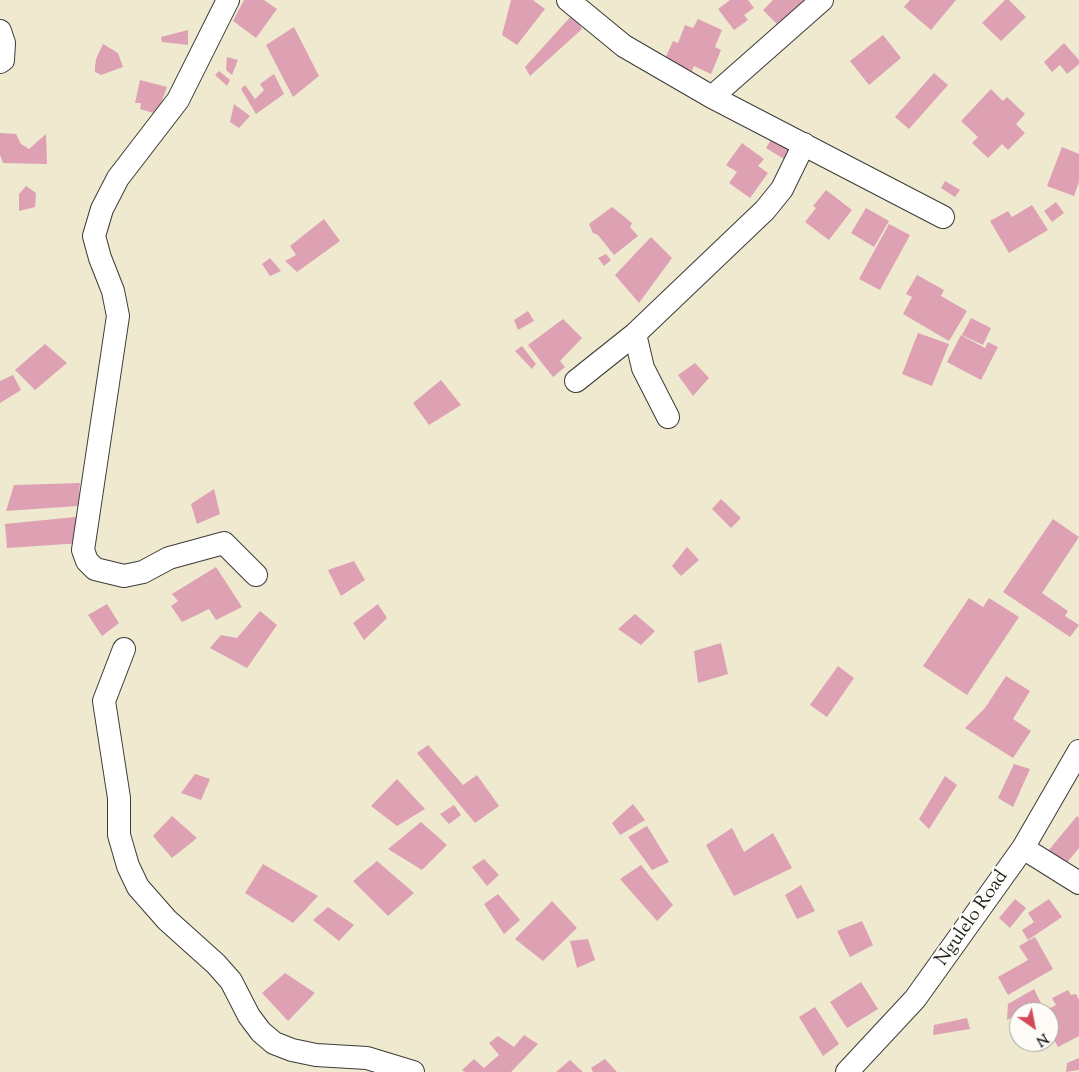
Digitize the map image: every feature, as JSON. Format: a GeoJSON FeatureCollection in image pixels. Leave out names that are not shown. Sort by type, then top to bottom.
{"type":"FeatureCollection","features":[{"type":"Feature","properties":{"kind":"street"},"geometry":{"type":"LineString","coordinates":[[228,0],[178,100],[118,178],[102,209],[94,236],[100,258],[113,291],[118,316],[83,550],[87,561],[95,569],[124,576],[143,572],[169,558],[224,543],[256,575]]}},
{"type":"Feature","properties":{"kind":"street"},"geometry":{"type":"LineString","coordinates":[[568,0],[624,46],[712,97],[944,217]]}},
{"type":"Feature","properties":{"kind":"street"},"geometry":{"type":"LineString","coordinates":[[712,97],[822,0]]}},
{"type":"Feature","properties":{"kind":"street"},"geometry":{"type":"LineString","coordinates":[[0,31],[4,43],[3,60],[0,62]]}},
{"type":"Feature","properties":{"kind":"street"},"geometry":{"type":"LineString","coordinates":[[576,381],[635,334],[766,210],[782,189],[804,144]]}},
{"type":"Feature","properties":{"kind":"street"},"geometry":{"type":"LineString","coordinates":[[635,334],[643,368],[668,417]]}},
{"type":"Feature","properties":{"kind":"street"},"geometry":{"type":"LineString","coordinates":[[124,649],[104,701],[119,798],[119,835],[128,866],[138,887],[150,904],[216,964],[231,981],[249,1016],[261,1032],[274,1043],[292,1050],[312,1064],[367,1058],[413,1072]]}},
{"type":"Feature","properties":{"kind":"street","name":"Ngulelo Road"},"geometry":{"type":"LineString","coordinates":[[847,1072],[915,999],[1023,848],[1079,751]]}},
{"type":"Feature","properties":{"kind":"street"},"geometry":{"type":"LineString","coordinates":[[1023,848],[1079,883]]}},
{"type":"Feature","properties":{"kind":"building"},"geometry":{"type":"Polygon","coordinates":[[[244,0],[264,0],[277,9],[256,38],[233,21],[244,0]]]}},
{"type":"Feature","properties":{"kind":"building"},"geometry":{"type":"Polygon","coordinates":[[[511,0],[533,0],[545,9],[517,45],[502,35],[511,0]]]}},
{"type":"Feature","properties":{"kind":"building"},"geometry":{"type":"Polygon","coordinates":[[[730,0],[748,0],[754,8],[744,15],[748,20],[734,30],[718,9],[730,0]]]}},
{"type":"Feature","properties":{"kind":"building"},"geometry":{"type":"Polygon","coordinates":[[[773,0],[804,0],[778,25],[763,10],[773,0]]]}},
{"type":"Feature","properties":{"kind":"building"},"geometry":{"type":"Polygon","coordinates":[[[910,0],[956,0],[931,30],[904,7],[910,0]]]}},
{"type":"Feature","properties":{"kind":"building"},"geometry":{"type":"Polygon","coordinates":[[[1005,0],[1009,0],[1026,17],[1001,41],[982,23],[1005,0]]]}},
{"type":"Feature","properties":{"kind":"building"},"geometry":{"type":"Polygon","coordinates":[[[573,14],[582,29],[530,76],[525,67],[573,14]]]}},
{"type":"Feature","properties":{"kind":"building"},"geometry":{"type":"Polygon","coordinates":[[[698,19],[722,30],[715,47],[721,50],[711,74],[694,66],[692,71],[665,59],[673,41],[678,43],[685,25],[693,28],[698,19]]]}},
{"type":"Feature","properties":{"kind":"building"},"geometry":{"type":"Polygon","coordinates":[[[294,27],[319,76],[293,97],[266,45],[294,27]]]}},
{"type":"Feature","properties":{"kind":"building"},"geometry":{"type":"Polygon","coordinates":[[[188,30],[188,45],[162,42],[161,37],[188,30]]]}},
{"type":"Feature","properties":{"kind":"building"},"geometry":{"type":"Polygon","coordinates":[[[883,35],[901,58],[869,85],[850,61],[883,35]]]}},
{"type":"Feature","properties":{"kind":"building"},"geometry":{"type":"Polygon","coordinates":[[[1064,43],[1079,60],[1079,64],[1067,74],[1060,65],[1052,72],[1044,62],[1064,43]]]}},
{"type":"Feature","properties":{"kind":"building"},"geometry":{"type":"Polygon","coordinates":[[[103,44],[118,53],[123,67],[101,75],[95,72],[95,67],[96,59],[103,44]]]}},
{"type":"Feature","properties":{"kind":"building"},"geometry":{"type":"Polygon","coordinates":[[[227,57],[238,60],[232,75],[226,70],[227,57]]]}},
{"type":"Feature","properties":{"kind":"building"},"geometry":{"type":"Polygon","coordinates":[[[219,71],[230,80],[227,86],[215,75],[219,71]]]}},
{"type":"Feature","properties":{"kind":"building"},"geometry":{"type":"Polygon","coordinates":[[[934,73],[948,85],[909,129],[895,117],[934,73]]]}},
{"type":"Feature","properties":{"kind":"building"},"geometry":{"type":"Polygon","coordinates":[[[274,74],[284,94],[256,114],[241,89],[245,85],[255,99],[264,90],[260,84],[274,74]]]}},
{"type":"Feature","properties":{"kind":"building"},"geometry":{"type":"Polygon","coordinates":[[[140,80],[167,87],[157,114],[140,109],[141,103],[135,103],[140,80]]]}},
{"type":"Feature","properties":{"kind":"building"},"geometry":{"type":"Polygon","coordinates":[[[991,89],[1003,101],[1007,97],[1025,114],[1016,124],[1025,133],[1008,150],[1002,144],[988,158],[972,143],[978,137],[961,121],[991,89]]]}},
{"type":"Feature","properties":{"kind":"building"},"geometry":{"type":"Polygon","coordinates":[[[234,104],[250,116],[239,128],[230,122],[234,104]]]}},
{"type":"Feature","properties":{"kind":"building"},"geometry":{"type":"Polygon","coordinates":[[[0,133],[16,134],[21,144],[29,149],[46,134],[47,164],[3,163],[0,155],[0,133]]]}},
{"type":"Feature","properties":{"kind":"building"},"geometry":{"type":"Polygon","coordinates":[[[772,138],[790,149],[784,159],[766,148],[772,138]]]}},
{"type":"Feature","properties":{"kind":"building"},"geometry":{"type":"Polygon","coordinates":[[[742,143],[764,159],[758,166],[768,173],[750,198],[729,183],[737,172],[726,165],[742,143]]]}},
{"type":"Feature","properties":{"kind":"building"},"geometry":{"type":"Polygon","coordinates":[[[1062,147],[1079,154],[1079,182],[1074,196],[1047,186],[1062,147]]]}},
{"type":"Feature","properties":{"kind":"building"},"geometry":{"type":"Polygon","coordinates":[[[945,181],[960,190],[955,197],[941,188],[945,181]]]}},
{"type":"Feature","properties":{"kind":"building"},"geometry":{"type":"Polygon","coordinates":[[[26,186],[36,193],[35,207],[19,211],[19,194],[26,186]]]}},
{"type":"Feature","properties":{"kind":"building"},"geometry":{"type":"Polygon","coordinates":[[[826,190],[852,210],[829,240],[805,222],[816,208],[813,206],[826,190]]]}},
{"type":"Feature","properties":{"kind":"building"},"geometry":{"type":"Polygon","coordinates":[[[1056,202],[1064,213],[1052,222],[1044,211],[1056,202]]]}},
{"type":"Feature","properties":{"kind":"building"},"geometry":{"type":"Polygon","coordinates":[[[1032,205],[1048,230],[1009,253],[990,221],[1008,211],[1012,217],[1032,205]]]}},
{"type":"Feature","properties":{"kind":"building"},"geometry":{"type":"Polygon","coordinates":[[[612,207],[632,223],[630,227],[638,236],[614,255],[598,235],[593,233],[589,224],[612,207]]]}},
{"type":"Feature","properties":{"kind":"building"},"geometry":{"type":"Polygon","coordinates":[[[866,208],[889,221],[874,247],[851,233],[866,208]]]}},
{"type":"Feature","properties":{"kind":"building"},"geometry":{"type":"Polygon","coordinates":[[[324,219],[340,241],[297,272],[285,261],[296,255],[290,246],[324,219]]]}},
{"type":"Feature","properties":{"kind":"building"},"geometry":{"type":"Polygon","coordinates":[[[889,224],[910,235],[880,290],[859,279],[889,224]]]}},
{"type":"Feature","properties":{"kind":"building"},"geometry":{"type":"Polygon","coordinates":[[[651,237],[672,258],[639,303],[615,275],[651,237]]]}},
{"type":"Feature","properties":{"kind":"building"},"geometry":{"type":"Polygon","coordinates":[[[606,254],[611,260],[604,266],[598,258],[606,254]]]}},
{"type":"Feature","properties":{"kind":"building"},"geometry":{"type":"Polygon","coordinates":[[[270,258],[281,271],[270,276],[262,264],[270,258]]]}},
{"type":"Feature","properties":{"kind":"building"},"geometry":{"type":"Polygon","coordinates":[[[917,275],[944,290],[941,296],[967,311],[949,341],[903,314],[912,297],[906,294],[917,275]]]}},
{"type":"Feature","properties":{"kind":"building"},"geometry":{"type":"Polygon","coordinates":[[[528,311],[534,321],[518,330],[514,320],[528,311]]]}},
{"type":"Feature","properties":{"kind":"building"},"geometry":{"type":"Polygon","coordinates":[[[971,318],[991,328],[983,345],[962,335],[971,318]]]}},
{"type":"Feature","properties":{"kind":"building"},"geometry":{"type":"Polygon","coordinates":[[[563,319],[582,338],[560,361],[565,367],[553,377],[528,345],[563,319]]]}},
{"type":"Feature","properties":{"kind":"building"},"geometry":{"type":"Polygon","coordinates":[[[918,333],[949,344],[932,386],[902,374],[918,333]]]}},
{"type":"Feature","properties":{"kind":"building"},"geometry":{"type":"Polygon","coordinates":[[[961,335],[985,348],[988,342],[998,347],[981,380],[947,362],[961,335]]]}},
{"type":"Feature","properties":{"kind":"building"},"geometry":{"type":"Polygon","coordinates":[[[45,344],[67,363],[35,390],[15,370],[45,344]]]}},
{"type":"Feature","properties":{"kind":"building"},"geometry":{"type":"Polygon","coordinates":[[[522,346],[536,364],[532,369],[515,351],[522,346]]]}},
{"type":"Feature","properties":{"kind":"building"},"geometry":{"type":"Polygon","coordinates":[[[695,363],[709,378],[693,396],[678,375],[695,363]]]}},
{"type":"Feature","properties":{"kind":"building"},"geometry":{"type":"Polygon","coordinates":[[[13,375],[21,390],[0,403],[0,381],[13,375]]]}},
{"type":"Feature","properties":{"kind":"building"},"geometry":{"type":"Polygon","coordinates":[[[441,380],[461,405],[429,425],[413,403],[441,380]]]}},
{"type":"Feature","properties":{"kind":"building"},"geometry":{"type":"Polygon","coordinates":[[[80,483],[78,506],[6,511],[14,485],[80,483]]]}},
{"type":"Feature","properties":{"kind":"building"},"geometry":{"type":"Polygon","coordinates":[[[214,489],[220,514],[197,524],[191,504],[214,489]]]}},
{"type":"Feature","properties":{"kind":"building"},"geometry":{"type":"Polygon","coordinates":[[[721,499],[741,518],[731,528],[712,509],[721,499]]]}},
{"type":"Feature","properties":{"kind":"building"},"geometry":{"type":"Polygon","coordinates":[[[85,516],[82,543],[7,548],[5,524],[85,516]]]}},
{"type":"Feature","properties":{"kind":"building"},"geometry":{"type":"Polygon","coordinates":[[[1053,519],[1079,537],[1042,593],[1068,611],[1065,616],[1079,625],[1070,637],[1003,592],[1053,519]]]}},
{"type":"Feature","properties":{"kind":"building"},"geometry":{"type":"Polygon","coordinates":[[[687,547],[699,560],[681,576],[672,566],[687,547]]]}},
{"type":"Feature","properties":{"kind":"building"},"geometry":{"type":"Polygon","coordinates":[[[354,561],[365,580],[341,596],[328,570],[354,561]]]}},
{"type":"Feature","properties":{"kind":"building"},"geometry":{"type":"Polygon","coordinates":[[[216,567],[242,607],[216,620],[209,609],[182,622],[171,606],[178,601],[172,594],[216,567]]]}},
{"type":"Feature","properties":{"kind":"building"},"geometry":{"type":"Polygon","coordinates":[[[969,598],[983,607],[989,598],[1019,617],[967,695],[923,666],[969,598]]]}},
{"type":"Feature","properties":{"kind":"building"},"geometry":{"type":"Polygon","coordinates":[[[107,604],[119,623],[102,636],[88,615],[107,604]]]}},
{"type":"Feature","properties":{"kind":"building"},"geometry":{"type":"Polygon","coordinates":[[[378,604],[387,618],[364,640],[353,623],[378,604]]]}},
{"type":"Feature","properties":{"kind":"building"},"geometry":{"type":"Polygon","coordinates":[[[260,611],[277,625],[247,668],[210,648],[221,635],[237,638],[260,611]]]}},
{"type":"Feature","properties":{"kind":"building"},"geometry":{"type":"Polygon","coordinates":[[[635,614],[655,631],[641,645],[618,629],[635,614]]]}},
{"type":"Feature","properties":{"kind":"building"},"geometry":{"type":"Polygon","coordinates":[[[721,643],[728,674],[698,683],[694,651],[721,643]]]}},
{"type":"Feature","properties":{"kind":"building"},"geometry":{"type":"Polygon","coordinates":[[[838,666],[854,678],[827,717],[810,705],[838,666]]]}},
{"type":"Feature","properties":{"kind":"building"},"geometry":{"type":"Polygon","coordinates":[[[1006,676],[1030,691],[1013,719],[1031,731],[1013,758],[965,728],[985,708],[1006,676]]]}},
{"type":"Feature","properties":{"kind":"building"},"geometry":{"type":"Polygon","coordinates":[[[428,745],[463,785],[477,775],[499,806],[475,823],[417,753],[428,745]]]}},
{"type":"Feature","properties":{"kind":"building"},"geometry":{"type":"Polygon","coordinates":[[[1014,764],[1030,769],[1013,807],[998,798],[1014,764]]]}},
{"type":"Feature","properties":{"kind":"building"},"geometry":{"type":"Polygon","coordinates":[[[195,774],[210,779],[201,800],[181,793],[195,774]]]}},
{"type":"Feature","properties":{"kind":"building"},"geometry":{"type":"Polygon","coordinates":[[[945,776],[957,785],[929,829],[919,819],[945,776]]]}},
{"type":"Feature","properties":{"kind":"building"},"geometry":{"type":"Polygon","coordinates":[[[397,779],[425,809],[397,826],[371,806],[397,779]]]}},
{"type":"Feature","properties":{"kind":"building"},"geometry":{"type":"Polygon","coordinates":[[[633,804],[645,820],[620,835],[612,823],[633,804]]]}},
{"type":"Feature","properties":{"kind":"building"},"geometry":{"type":"Polygon","coordinates":[[[454,805],[461,815],[449,824],[440,814],[454,805]]]}},
{"type":"Feature","properties":{"kind":"building"},"geometry":{"type":"Polygon","coordinates":[[[172,816],[197,838],[172,858],[153,836],[172,816]]]}},
{"type":"Feature","properties":{"kind":"building"},"geometry":{"type":"Polygon","coordinates":[[[1077,816],[1079,818],[1079,848],[1060,871],[1043,857],[1077,816]]]}},
{"type":"Feature","properties":{"kind":"building"},"geometry":{"type":"Polygon","coordinates":[[[421,822],[447,845],[422,870],[388,849],[421,822]]]}},
{"type":"Feature","properties":{"kind":"building"},"geometry":{"type":"Polygon","coordinates":[[[647,826],[669,862],[652,870],[628,837],[647,826]]]}},
{"type":"Feature","properties":{"kind":"building"},"geometry":{"type":"Polygon","coordinates":[[[732,828],[744,852],[773,833],[792,868],[734,896],[706,845],[732,828]]]}},
{"type":"Feature","properties":{"kind":"building"},"geometry":{"type":"Polygon","coordinates":[[[484,859],[499,875],[487,886],[472,867],[484,859]]]}},
{"type":"Feature","properties":{"kind":"building"},"geometry":{"type":"Polygon","coordinates":[[[377,861],[414,893],[388,916],[353,881],[377,861]]]}},
{"type":"Feature","properties":{"kind":"building"},"geometry":{"type":"Polygon","coordinates":[[[263,864],[318,896],[293,923],[245,893],[263,864]]]}},
{"type":"Feature","properties":{"kind":"building"},"geometry":{"type":"Polygon","coordinates":[[[641,865],[673,905],[657,921],[620,879],[641,865]]]}},
{"type":"Feature","properties":{"kind":"building"},"geometry":{"type":"Polygon","coordinates":[[[801,885],[815,911],[797,919],[785,895],[801,885]]]}},
{"type":"Feature","properties":{"kind":"building"},"geometry":{"type":"Polygon","coordinates":[[[498,894],[520,920],[504,934],[484,904],[498,894]]]}},
{"type":"Feature","properties":{"kind":"building"},"geometry":{"type":"Polygon","coordinates":[[[1015,899],[1026,908],[1010,928],[999,918],[1015,899]]]}},
{"type":"Feature","properties":{"kind":"building"},"geometry":{"type":"Polygon","coordinates":[[[1049,899],[1062,917],[1028,940],[1022,930],[1034,922],[1028,913],[1049,899]]]}},
{"type":"Feature","properties":{"kind":"building"},"geometry":{"type":"Polygon","coordinates":[[[552,901],[577,928],[543,961],[515,939],[552,901]]]}},
{"type":"Feature","properties":{"kind":"building"},"geometry":{"type":"Polygon","coordinates":[[[328,907],[354,925],[339,941],[313,920],[328,907]]]}},
{"type":"Feature","properties":{"kind":"building"},"geometry":{"type":"Polygon","coordinates":[[[862,921],[873,945],[850,957],[837,931],[862,921]]]}},
{"type":"Feature","properties":{"kind":"building"},"geometry":{"type":"Polygon","coordinates":[[[1035,937],[1053,969],[1008,995],[998,977],[1028,960],[1019,946],[1035,937]]]}},
{"type":"Feature","properties":{"kind":"building"},"geometry":{"type":"Polygon","coordinates":[[[588,939],[595,960],[577,968],[570,941],[588,939]]]}},
{"type":"Feature","properties":{"kind":"building"},"geometry":{"type":"Polygon","coordinates":[[[285,973],[315,993],[288,1021],[262,993],[285,973]]]}},
{"type":"Feature","properties":{"kind":"building"},"geometry":{"type":"Polygon","coordinates":[[[861,982],[878,1009],[847,1028],[830,1002],[861,982]]]}},
{"type":"Feature","properties":{"kind":"building"},"geometry":{"type":"Polygon","coordinates":[[[1034,989],[1040,1002],[1011,1002],[1034,989]]]}},
{"type":"Feature","properties":{"kind":"building"},"geometry":{"type":"Polygon","coordinates":[[[1068,990],[1071,995],[1076,994],[1079,1000],[1079,1036],[1059,1046],[1059,1002],[1054,1002],[1052,998],[1068,990]]]}},
{"type":"Feature","properties":{"kind":"building"},"geometry":{"type":"Polygon","coordinates":[[[1008,1004],[1009,1019],[1007,1020],[1008,1004]]]}},
{"type":"Feature","properties":{"kind":"building"},"geometry":{"type":"Polygon","coordinates":[[[815,1007],[839,1044],[823,1056],[799,1017],[815,1007]]]}},
{"type":"Feature","properties":{"kind":"building"},"geometry":{"type":"Polygon","coordinates":[[[967,1018],[970,1029],[933,1035],[934,1025],[967,1018]]]}},
{"type":"Feature","properties":{"kind":"building"},"geometry":{"type":"Polygon","coordinates":[[[524,1035],[538,1044],[511,1072],[465,1072],[462,1070],[474,1059],[484,1068],[499,1055],[489,1043],[498,1036],[514,1047],[524,1035]]]}},
{"type":"Feature","properties":{"kind":"building"},"geometry":{"type":"Polygon","coordinates":[[[1079,1058],[1079,1070],[1066,1072],[1067,1063],[1079,1058]]]}},
{"type":"Feature","properties":{"kind":"building"},"geometry":{"type":"Polygon","coordinates":[[[605,1059],[617,1072],[593,1072],[591,1068],[605,1059]]]}},
{"type":"Feature","properties":{"kind":"building"},"geometry":{"type":"Polygon","coordinates":[[[570,1060],[583,1072],[556,1072],[570,1060]]]}}]}
